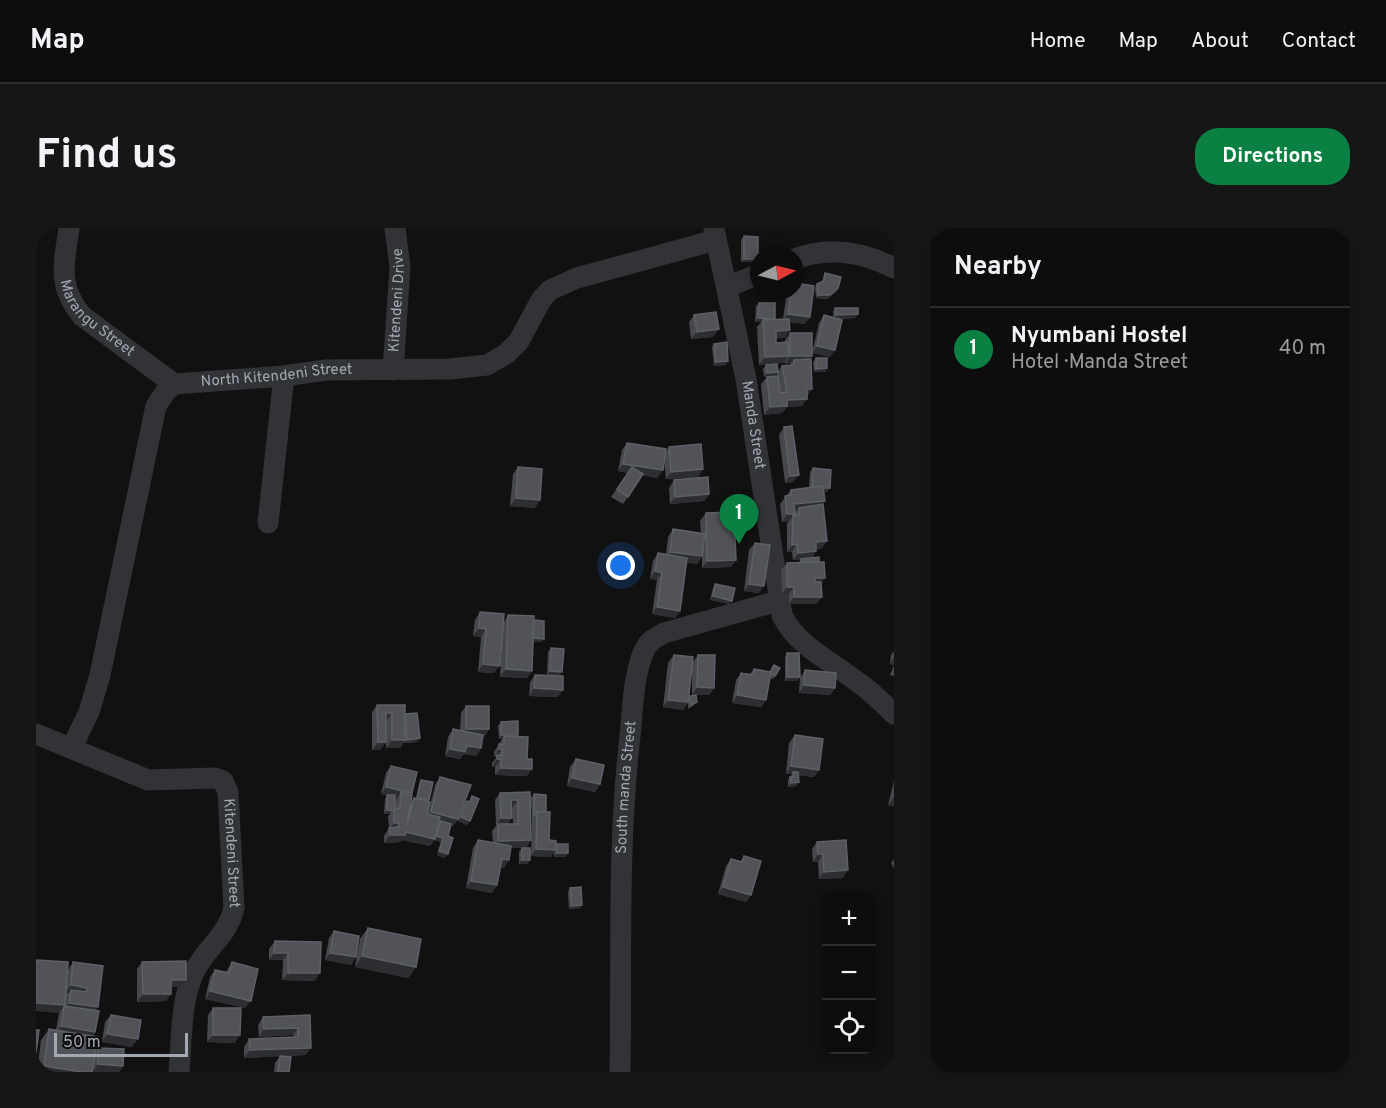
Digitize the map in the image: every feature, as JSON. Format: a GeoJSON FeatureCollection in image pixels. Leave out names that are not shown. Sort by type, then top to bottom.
{"type":"FeatureCollection","features":[{"type":"Feature","properties":{"kind":"street","name":"Marangu Street"},"geometry":{"type":"LineString","coordinates":[[69,228],[64,283],[70,301],[82,316],[174,384]]}},
{"type":"Feature","properties":{"kind":"street","name":"Kitendeni Drive"},"geometry":{"type":"LineString","coordinates":[[393,370],[400,267],[395,228]]}},
{"type":"Feature","properties":{"kind":"street","name":"North Kitendeni Street"},"geometry":{"type":"LineString","coordinates":[[174,384],[284,376],[326,370],[393,370],[487,365],[506,354],[519,341],[550,290],[578,278],[715,234]]}},
{"type":"Feature","properties":{"kind":"street","name":"Manda Street"},"geometry":{"type":"LineString","coordinates":[[715,234],[762,475],[778,601],[788,628],[800,641],[875,695],[894,714]]}},
{"type":"Feature","properties":{"kind":"street"},"geometry":{"type":"LineString","coordinates":[[804,257],[829,252],[854,252],[877,259],[894,268]]}},
{"type":"Feature","properties":{"kind":"street"},"geometry":{"type":"LineString","coordinates":[[727,287],[750,278]]}},
{"type":"Feature","properties":{"kind":"street"},"geometry":{"type":"LineString","coordinates":[[268,523],[284,376]]}},
{"type":"Feature","properties":{"kind":"street"},"geometry":{"type":"LineString","coordinates":[[72,747],[89,712],[100,675],[156,406],[165,392],[174,384]]}},
{"type":"Feature","properties":{"kind":"street","name":"South manda Street"},"geometry":{"type":"LineString","coordinates":[[620,1072],[620,912],[626,766],[635,690],[644,652],[650,641],[664,633],[778,601]]}},
{"type":"Feature","properties":{"kind":"street","name":"Kitendeni Street"},"geometry":{"type":"LineString","coordinates":[[36,734],[148,780],[215,777],[223,781],[228,792],[234,908],[231,922],[222,937],[201,960],[194,973],[182,1030],[179,1072]]}},
{"type":"Feature","properties":{"kind":"building"},"geometry":{"type":"Polygon","coordinates":[[[744,236],[758,237],[758,246],[750,246],[750,259],[744,259],[744,236]]]}},
{"type":"Feature","properties":{"kind":"building"},"geometry":{"type":"Polygon","coordinates":[[[825,273],[841,277],[838,288],[830,295],[818,295],[817,284],[824,281],[825,273]]]}},
{"type":"Feature","properties":{"kind":"building"},"geometry":{"type":"Polygon","coordinates":[[[804,284],[814,286],[810,317],[788,314],[790,300],[804,300],[804,284]]]}},
{"type":"Feature","properties":{"kind":"building"},"geometry":{"type":"Polygon","coordinates":[[[759,303],[775,303],[775,319],[758,318],[759,303]]]}},
{"type":"Feature","properties":{"kind":"building"},"geometry":{"type":"Polygon","coordinates":[[[835,308],[858,308],[858,314],[836,315],[835,308]]]}},
{"type":"Feature","properties":{"kind":"building"},"geometry":{"type":"Polygon","coordinates":[[[716,312],[719,329],[697,332],[694,315],[716,312]]]}},
{"type":"Feature","properties":{"kind":"building"},"geometry":{"type":"Polygon","coordinates":[[[824,315],[842,320],[835,350],[817,346],[824,315]]]}},
{"type":"Feature","properties":{"kind":"building"},"geometry":{"type":"Polygon","coordinates":[[[789,319],[790,330],[776,331],[776,343],[788,342],[789,356],[765,357],[763,320],[789,319]]]}},
{"type":"Feature","properties":{"kind":"building"},"geometry":{"type":"Polygon","coordinates":[[[790,333],[812,333],[812,356],[790,356],[790,333]]]}},
{"type":"Feature","properties":{"kind":"building"},"geometry":{"type":"Polygon","coordinates":[[[727,342],[728,361],[716,362],[714,344],[727,342]]]}},
{"type":"Feature","properties":{"kind":"building"},"geometry":{"type":"Polygon","coordinates":[[[816,358],[827,358],[827,368],[816,369],[816,358]]]}},
{"type":"Feature","properties":{"kind":"building"},"geometry":{"type":"Polygon","coordinates":[[[811,359],[812,389],[807,389],[807,399],[787,400],[787,406],[770,407],[767,377],[778,376],[780,393],[787,392],[782,366],[794,365],[794,360],[811,359]]]}},
{"type":"Feature","properties":{"kind":"building"},"geometry":{"type":"Polygon","coordinates":[[[777,364],[778,372],[767,373],[766,365],[777,364]]]}},
{"type":"Feature","properties":{"kind":"building"},"geometry":{"type":"Polygon","coordinates":[[[792,426],[799,475],[790,476],[784,427],[792,426]]]}},
{"type":"Feature","properties":{"kind":"building"},"geometry":{"type":"Polygon","coordinates":[[[627,443],[666,449],[663,470],[623,464],[627,443]]]}},
{"type":"Feature","properties":{"kind":"building"},"geometry":{"type":"Polygon","coordinates":[[[701,444],[703,469],[671,472],[669,447],[701,444]]]}},
{"type":"Feature","properties":{"kind":"building"},"geometry":{"type":"Polygon","coordinates":[[[518,467],[542,469],[540,500],[516,498],[518,467]]]}},
{"type":"Feature","properties":{"kind":"building"},"geometry":{"type":"Polygon","coordinates":[[[632,467],[643,474],[628,497],[617,489],[632,467]]]}},
{"type":"Feature","properties":{"kind":"building"},"geometry":{"type":"Polygon","coordinates":[[[813,468],[831,470],[830,488],[812,487],[813,468]]]}},
{"type":"Feature","properties":{"kind":"building"},"geometry":{"type":"Polygon","coordinates":[[[708,477],[709,494],[675,497],[674,480],[708,477]]]}},
{"type":"Feature","properties":{"kind":"building"},"geometry":{"type":"Polygon","coordinates":[[[823,486],[825,501],[794,504],[795,514],[787,514],[785,496],[791,495],[791,490],[823,486]]]}},
{"type":"Feature","properties":{"kind":"building"},"geometry":{"type":"Polygon","coordinates":[[[823,504],[827,541],[816,542],[816,551],[798,553],[797,544],[792,545],[793,515],[799,515],[799,508],[823,504]]]}},
{"type":"Feature","properties":{"kind":"building"},"geometry":{"type":"Polygon","coordinates":[[[734,512],[736,560],[707,561],[706,513],[734,512]]]}},
{"type":"Feature","properties":{"kind":"building"},"geometry":{"type":"Polygon","coordinates":[[[673,529],[705,534],[702,556],[670,552],[673,529]]]}},
{"type":"Feature","properties":{"kind":"building"},"geometry":{"type":"Polygon","coordinates":[[[755,543],[770,545],[764,586],[749,584],[755,543]]]}},
{"type":"Feature","properties":{"kind":"building"},"geometry":{"type":"Polygon","coordinates":[[[658,553],[687,558],[680,611],[657,607],[662,573],[655,571],[658,553]]]}},
{"type":"Feature","properties":{"kind":"building"},"geometry":{"type":"Polygon","coordinates":[[[819,557],[819,562],[802,562],[801,559],[819,557]]]}},
{"type":"Feature","properties":{"kind":"building"},"geometry":{"type":"Polygon","coordinates":[[[824,562],[825,578],[815,578],[815,582],[821,582],[822,597],[794,597],[794,587],[787,587],[787,563],[824,562]]]}},
{"type":"Feature","properties":{"kind":"building"},"geometry":{"type":"Polygon","coordinates":[[[715,584],[735,588],[732,601],[713,596],[715,584]]]}},
{"type":"Feature","properties":{"kind":"building"},"geometry":{"type":"Polygon","coordinates":[[[480,612],[504,614],[500,666],[483,664],[486,629],[479,628],[480,612]]]}},
{"type":"Feature","properties":{"kind":"building"},"geometry":{"type":"Polygon","coordinates":[[[508,615],[534,616],[532,671],[506,669],[508,615]]]}},
{"type":"Feature","properties":{"kind":"building"},"geometry":{"type":"Polygon","coordinates":[[[534,620],[544,621],[544,639],[533,638],[534,620]]]}},
{"type":"Feature","properties":{"kind":"building"},"geometry":{"type":"Polygon","coordinates":[[[551,648],[564,649],[562,672],[550,671],[551,648]]]}},
{"type":"Feature","properties":{"kind":"building"},"geometry":{"type":"Polygon","coordinates":[[[787,653],[799,653],[800,677],[787,677],[787,653]]]}},
{"type":"Feature","properties":{"kind":"building"},"geometry":{"type":"Polygon","coordinates":[[[674,655],[693,657],[688,702],[668,700],[674,655]]]}},
{"type":"Feature","properties":{"kind":"building"},"geometry":{"type":"Polygon","coordinates":[[[698,655],[715,655],[714,688],[697,687],[698,655]]]}},
{"type":"Feature","properties":{"kind":"building"},"geometry":{"type":"Polygon","coordinates":[[[774,665],[780,668],[775,676],[770,672],[774,665]]]}},
{"type":"Feature","properties":{"kind":"building"},"geometry":{"type":"Polygon","coordinates":[[[754,669],[771,672],[766,700],[737,695],[741,673],[753,675],[754,669]]]}},
{"type":"Feature","properties":{"kind":"building"},"geometry":{"type":"Polygon","coordinates":[[[805,670],[836,673],[835,688],[804,685],[805,670]]]}},
{"type":"Feature","properties":{"kind":"building"},"geometry":{"type":"Polygon","coordinates":[[[535,675],[563,676],[563,690],[534,688],[535,675]]]}},
{"type":"Feature","properties":{"kind":"building"},"geometry":{"type":"Polygon","coordinates":[[[696,695],[697,702],[691,705],[690,696],[696,695]]]}},
{"type":"Feature","properties":{"kind":"building"},"geometry":{"type":"Polygon","coordinates":[[[377,705],[405,705],[405,740],[392,740],[392,713],[386,713],[386,742],[378,742],[377,705]]]}},
{"type":"Feature","properties":{"kind":"building"},"geometry":{"type":"Polygon","coordinates":[[[466,706],[489,706],[489,729],[466,729],[466,706]]]}},
{"type":"Feature","properties":{"kind":"building"},"geometry":{"type":"Polygon","coordinates":[[[417,713],[420,738],[407,740],[405,714],[417,713]]]}},
{"type":"Feature","properties":{"kind":"building"},"geometry":{"type":"Polygon","coordinates":[[[518,721],[518,735],[501,735],[501,722],[518,721]]]}},
{"type":"Feature","properties":{"kind":"building"},"geometry":{"type":"Polygon","coordinates":[[[453,729],[483,735],[481,748],[467,746],[465,752],[450,749],[453,729]]]}},
{"type":"Feature","properties":{"kind":"building"},"geometry":{"type":"Polygon","coordinates":[[[795,735],[823,739],[819,770],[791,766],[795,735]]]}},
{"type":"Feature","properties":{"kind":"building"},"geometry":{"type":"Polygon","coordinates":[[[504,736],[528,737],[527,759],[532,759],[532,769],[501,768],[501,760],[497,759],[497,755],[502,756],[499,744],[504,745],[504,736]]]}},
{"type":"Feature","properties":{"kind":"building"},"geometry":{"type":"Polygon","coordinates":[[[576,759],[604,765],[600,784],[572,778],[576,759]]]}},
{"type":"Feature","properties":{"kind":"building"},"geometry":{"type":"Polygon","coordinates":[[[391,766],[417,772],[412,793],[386,787],[391,766]]]}},
{"type":"Feature","properties":{"kind":"building"},"geometry":{"type":"Polygon","coordinates":[[[793,772],[798,772],[799,782],[791,783],[790,777],[794,777],[793,772]]]}},
{"type":"Feature","properties":{"kind":"building"},"geometry":{"type":"Polygon","coordinates":[[[440,777],[471,785],[458,819],[431,812],[440,777]]]}},
{"type":"Feature","properties":{"kind":"building"},"geometry":{"type":"Polygon","coordinates":[[[421,780],[433,782],[429,800],[417,798],[421,780]]]}},
{"type":"Feature","properties":{"kind":"building"},"geometry":{"type":"Polygon","coordinates":[[[401,792],[412,795],[407,825],[414,798],[430,802],[427,814],[440,817],[435,839],[406,832],[405,835],[390,835],[389,828],[399,827],[399,823],[394,823],[394,809],[400,808],[401,792]]]}},
{"type":"Feature","properties":{"kind":"building"},"geometry":{"type":"Polygon","coordinates":[[[530,792],[531,840],[498,841],[498,824],[518,824],[518,800],[511,800],[512,818],[501,818],[500,793],[530,792]]]}},
{"type":"Feature","properties":{"kind":"building"},"geometry":{"type":"Polygon","coordinates":[[[534,794],[546,795],[546,812],[537,812],[534,815],[534,794]]]}},
{"type":"Feature","properties":{"kind":"building"},"geometry":{"type":"Polygon","coordinates":[[[387,795],[395,795],[395,809],[392,811],[387,810],[387,795]]]}},
{"type":"Feature","properties":{"kind":"building"},"geometry":{"type":"Polygon","coordinates":[[[472,796],[479,799],[470,821],[461,817],[467,801],[470,802],[472,796]]]}},
{"type":"Feature","properties":{"kind":"building"},"geometry":{"type":"Polygon","coordinates":[[[537,812],[550,812],[549,840],[556,841],[556,850],[536,849],[537,812]]]}},
{"type":"Feature","properties":{"kind":"building"},"geometry":{"type":"Polygon","coordinates":[[[441,821],[451,824],[448,836],[453,838],[448,854],[439,851],[443,838],[436,836],[441,821]]]}},
{"type":"Feature","properties":{"kind":"building"},"geometry":{"type":"Polygon","coordinates":[[[478,840],[511,846],[509,860],[502,859],[497,885],[471,881],[478,840]]]}},
{"type":"Feature","properties":{"kind":"building"},"geometry":{"type":"Polygon","coordinates":[[[846,840],[848,870],[824,872],[823,854],[818,854],[817,842],[846,840]]]}},
{"type":"Feature","properties":{"kind":"building"},"geometry":{"type":"Polygon","coordinates":[[[557,844],[568,844],[568,853],[557,853],[557,844]]]}},
{"type":"Feature","properties":{"kind":"building"},"geometry":{"type":"Polygon","coordinates":[[[522,848],[530,848],[530,860],[522,860],[522,848]]]}},
{"type":"Feature","properties":{"kind":"building"},"geometry":{"type":"Polygon","coordinates":[[[744,856],[761,861],[751,895],[723,887],[731,859],[742,862],[744,856]]]}},
{"type":"Feature","properties":{"kind":"building"},"geometry":{"type":"Polygon","coordinates":[[[581,887],[582,905],[572,906],[570,888],[581,887]]]}},
{"type":"Feature","properties":{"kind":"building"},"geometry":{"type":"Polygon","coordinates":[[[368,928],[421,939],[416,967],[362,956],[368,928]]]}},
{"type":"Feature","properties":{"kind":"building"},"geometry":{"type":"Polygon","coordinates":[[[334,931],[359,936],[356,957],[330,953],[334,931]]]}},
{"type":"Feature","properties":{"kind":"building"},"geometry":{"type":"Polygon","coordinates":[[[275,941],[321,942],[320,973],[288,973],[288,953],[274,953],[275,941]]]}},
{"type":"Feature","properties":{"kind":"building"},"geometry":{"type":"Polygon","coordinates":[[[36,960],[68,962],[65,1005],[36,1003],[36,960]]]}},
{"type":"Feature","properties":{"kind":"building"},"geometry":{"type":"Polygon","coordinates":[[[186,961],[186,980],[171,980],[171,994],[143,994],[142,962],[186,961]]]}},
{"type":"Feature","properties":{"kind":"building"},"geometry":{"type":"Polygon","coordinates":[[[73,962],[103,966],[98,1007],[69,1003],[71,990],[87,992],[87,988],[71,985],[73,962]]]}},
{"type":"Feature","properties":{"kind":"building"},"geometry":{"type":"Polygon","coordinates":[[[232,962],[258,969],[251,1001],[210,991],[215,970],[229,973],[232,962]]]}},
{"type":"Feature","properties":{"kind":"building"},"geometry":{"type":"Polygon","coordinates":[[[64,1006],[99,1011],[95,1032],[61,1026],[64,1006]]]}},
{"type":"Feature","properties":{"kind":"building"},"geometry":{"type":"Polygon","coordinates":[[[213,1008],[241,1008],[240,1035],[213,1035],[213,1008]]]}},
{"type":"Feature","properties":{"kind":"building"},"geometry":{"type":"Polygon","coordinates":[[[111,1015],[141,1020],[138,1039],[107,1034],[111,1015]]]}},
{"type":"Feature","properties":{"kind":"building"},"geometry":{"type":"Polygon","coordinates":[[[310,1015],[311,1048],[250,1050],[249,1039],[298,1037],[298,1028],[264,1029],[263,1017],[310,1015]]]}},
{"type":"Feature","properties":{"kind":"building"},"geometry":{"type":"Polygon","coordinates":[[[49,1029],[98,1037],[92,1072],[44,1066],[49,1029]]]}},
{"type":"Feature","properties":{"kind":"building"},"geometry":{"type":"Polygon","coordinates":[[[36,1030],[39,1030],[36,1053],[36,1030]]]}},
{"type":"Feature","properties":{"kind":"building"},"geometry":{"type":"Polygon","coordinates":[[[98,1048],[124,1049],[123,1066],[98,1064],[98,1048]]]}},
{"type":"Feature","properties":{"kind":"building"},"geometry":{"type":"Polygon","coordinates":[[[280,1056],[291,1057],[289,1072],[278,1072],[280,1056]]]}},
{"type":"Feature","properties":{"kind":"place","name":"Nyumbani Hostel"},"geometry":{"type":"Point","coordinates":[739,544]}}]}
